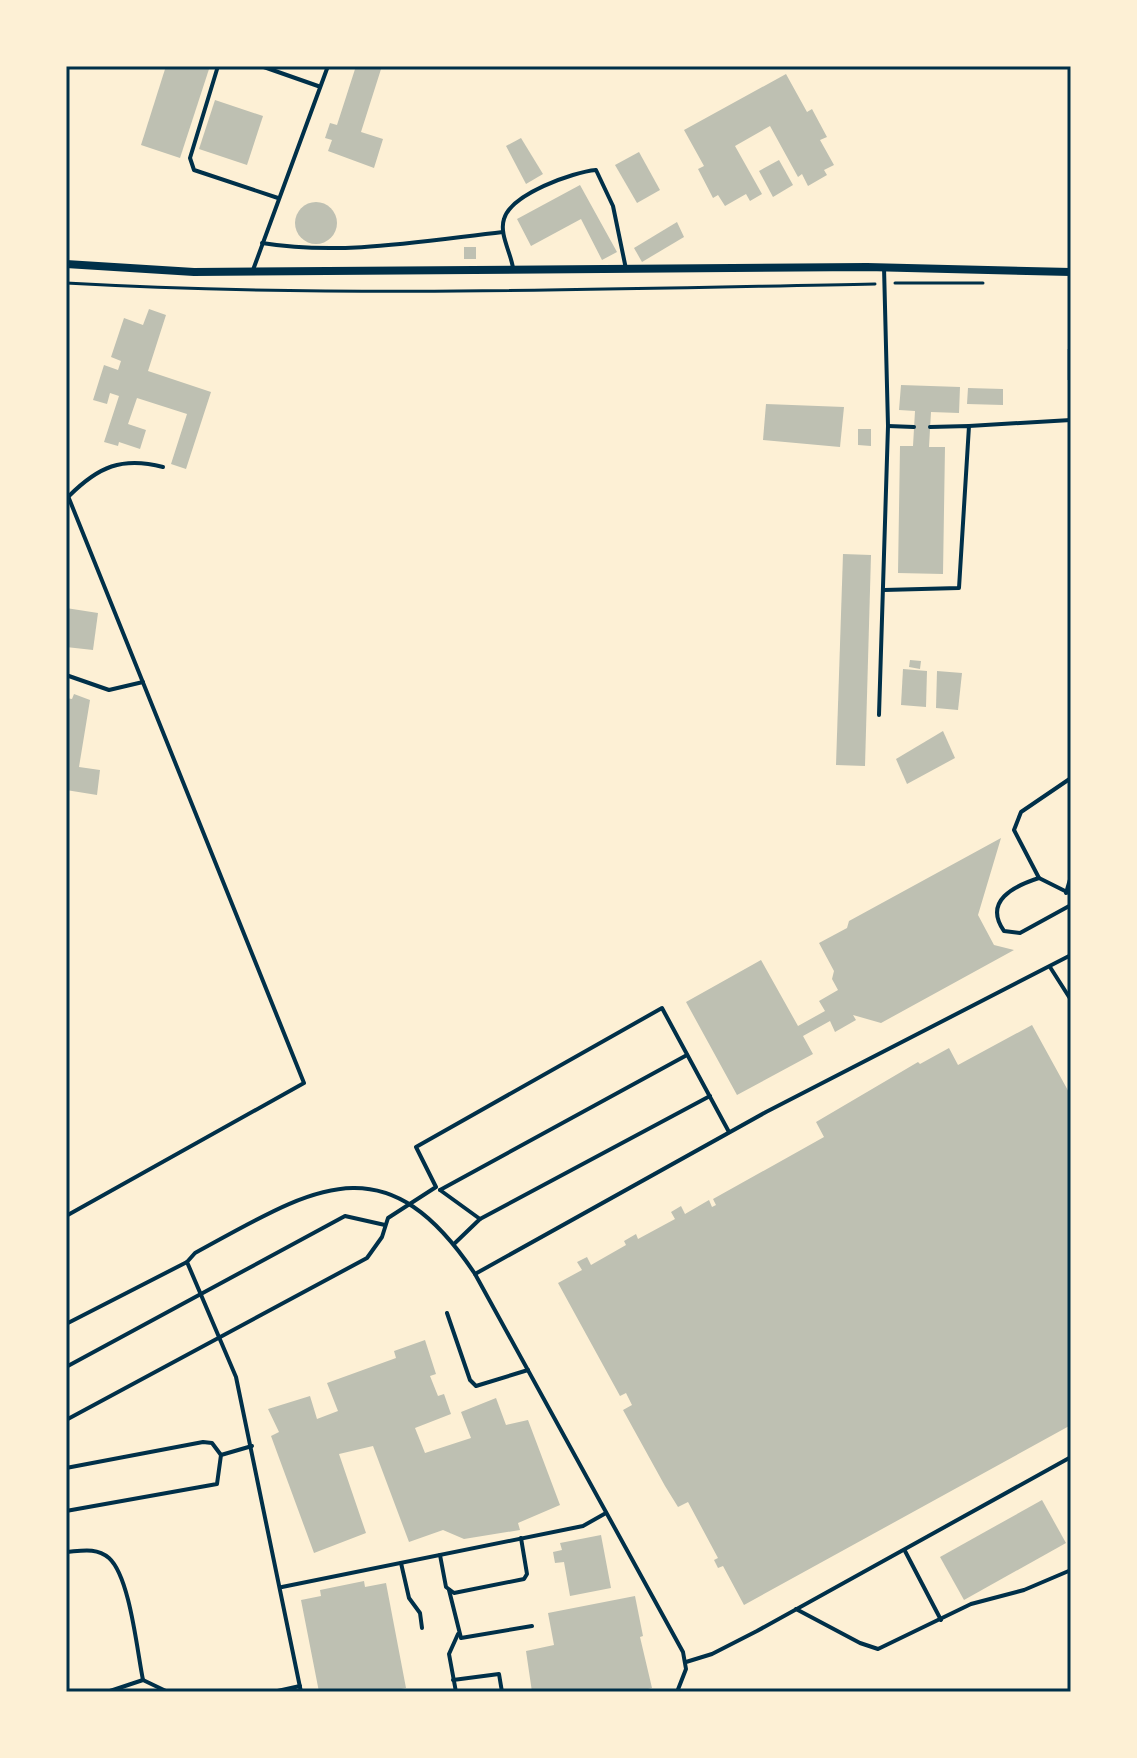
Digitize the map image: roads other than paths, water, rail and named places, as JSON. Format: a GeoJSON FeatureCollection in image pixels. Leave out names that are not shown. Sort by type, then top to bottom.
{"type":"FeatureCollection","features":[{"type":"Feature","properties":{"kind":"street"},"geometry":{"type":"LineString","coordinates":[[66,264],[252,272],[884,267],[1071,272]]}},
{"type":"Feature","properties":{"kind":"lane"},"geometry":{"type":"LineString","coordinates":[[218,66],[190,158],[194,170],[278,198]]}},
{"type":"Feature","properties":{"kind":"lane"},"geometry":{"type":"LineString","coordinates":[[261,66],[318,86]]}},
{"type":"Feature","properties":{"kind":"lane"},"geometry":{"type":"LineString","coordinates":[[252,272],[318,86],[328,66]]}},
{"type":"Feature","properties":{"kind":"lane"},"geometry":{"type":"LineString","coordinates":[[513,272],[503,232],[508,211],[526,196],[576,172],[596,170],[613,206],[627,271]]}},
{"type":"Feature","properties":{"kind":"lane"},"geometry":{"type":"LineString","coordinates":[[262,243],[298,249],[342,249],[503,232]]}},
{"type":"Feature","properties":{"kind":"lane"},"geometry":{"type":"LineString","coordinates":[[879,715],[888,426],[884,267]]}},
{"type":"Feature","properties":{"kind":"lane"},"geometry":{"type":"LineString","coordinates":[[930,427],[1071,420]]}},
{"type":"Feature","properties":{"kind":"lane"},"geometry":{"type":"LineString","coordinates":[[888,426],[914,427]]}},
{"type":"Feature","properties":{"kind":"lane"},"geometry":{"type":"LineString","coordinates":[[884,590],[959,588],[969,426]]}},
{"type":"Feature","properties":{"kind":"lane"},"geometry":{"type":"LineString","coordinates":[[66,1216],[304,1083],[68,494],[95,471],[106,467],[141,462],[163,467]]}},
{"type":"Feature","properties":{"kind":"lane"},"geometry":{"type":"LineString","coordinates":[[66,675],[109,690],[143,682]]}},
{"type":"Feature","properties":{"kind":"lane"},"geometry":{"type":"LineString","coordinates":[[1071,778],[1021,812],[1014,830],[1039,878],[1069,893],[1071,876]]}},
{"type":"Feature","properties":{"kind":"lane"},"geometry":{"type":"LineString","coordinates":[[1039,878],[1016,885],[1001,896],[996,909],[998,922],[1004,931],[1020,933],[1071,905]]}},
{"type":"Feature","properties":{"kind":"lane"},"geometry":{"type":"LineString","coordinates":[[475,1274],[729,1132],[1071,955]]}},
{"type":"Feature","properties":{"kind":"lane"},"geometry":{"type":"LineString","coordinates":[[1050,967],[1071,1000]]}},
{"type":"Feature","properties":{"kind":"lane"},"geometry":{"type":"LineString","coordinates":[[480,1219],[438,1188],[416,1147],[662,1008],[729,1132]]}},
{"type":"Feature","properties":{"kind":"lane"},"geometry":{"type":"LineString","coordinates":[[66,1420],[217,1336],[367,1258],[388,1218],[438,1188],[687,1055]]}},
{"type":"Feature","properties":{"kind":"lane"},"geometry":{"type":"LineString","coordinates":[[455,1243],[480,1219],[710,1096]]}},
{"type":"Feature","properties":{"kind":"lane"},"geometry":{"type":"LineString","coordinates":[[66,1324],[187,1262],[195,1253],[312,1192],[357,1188],[411,1204],[455,1243],[475,1274],[606,1513],[686,1662],[684,1679],[677,1692]]}},
{"type":"Feature","properties":{"kind":"lane"},"geometry":{"type":"LineString","coordinates":[[66,1367],[345,1216],[385,1225]]}},
{"type":"Feature","properties":{"kind":"lane"},"geometry":{"type":"LineString","coordinates":[[187,1262],[236,1377],[282,1587],[300,1689],[273,1692]]}},
{"type":"Feature","properties":{"kind":"lane"},"geometry":{"type":"LineString","coordinates":[[447,1313],[470,1380],[476,1386],[528,1370]]}},
{"type":"Feature","properties":{"kind":"lane"},"geometry":{"type":"LineString","coordinates":[[66,1468],[203,1442],[212,1443],[221,1455],[217,1484],[66,1511]]}},
{"type":"Feature","properties":{"kind":"lane"},"geometry":{"type":"LineString","coordinates":[[221,1455],[252,1446]]}},
{"type":"Feature","properties":{"kind":"lane"},"geometry":{"type":"LineString","coordinates":[[686,1662],[712,1654],[1071,1457]]}},
{"type":"Feature","properties":{"kind":"lane"},"geometry":{"type":"LineString","coordinates":[[282,1587],[583,1526],[606,1513]]}},
{"type":"Feature","properties":{"kind":"lane"},"geometry":{"type":"LineString","coordinates":[[449,1590],[454,1593],[524,1579],[527,1574],[521,1538]]}},
{"type":"Feature","properties":{"kind":"lane"},"geometry":{"type":"LineString","coordinates":[[66,1552],[94,1550],[110,1559],[123,1584],[143,1680]]}},
{"type":"Feature","properties":{"kind":"lane"},"geometry":{"type":"LineString","coordinates":[[905,1550],[941,1620]]}},
{"type":"Feature","properties":{"kind":"lane"},"geometry":{"type":"LineString","coordinates":[[440,1555],[458,1634],[449,1654],[456,1692]]}},
{"type":"Feature","properties":{"kind":"lane"},"geometry":{"type":"LineString","coordinates":[[401,1563],[409,1598],[420,1613],[422,1628]]}},
{"type":"Feature","properties":{"kind":"lane"},"geometry":{"type":"LineString","coordinates":[[796,1609],[860,1643],[878,1649],[971,1604],[1024,1590],[1071,1570]]}},
{"type":"Feature","properties":{"kind":"lane"},"geometry":{"type":"LineString","coordinates":[[458,1634],[467,1639],[532,1626]]}},
{"type":"Feature","properties":{"kind":"lane"},"geometry":{"type":"LineString","coordinates":[[453,1680],[499,1674],[502,1692]]}},
{"type":"Feature","properties":{"kind":"lane"},"geometry":{"type":"LineString","coordinates":[[107,1692],[143,1680],[168,1692]]}}]}
